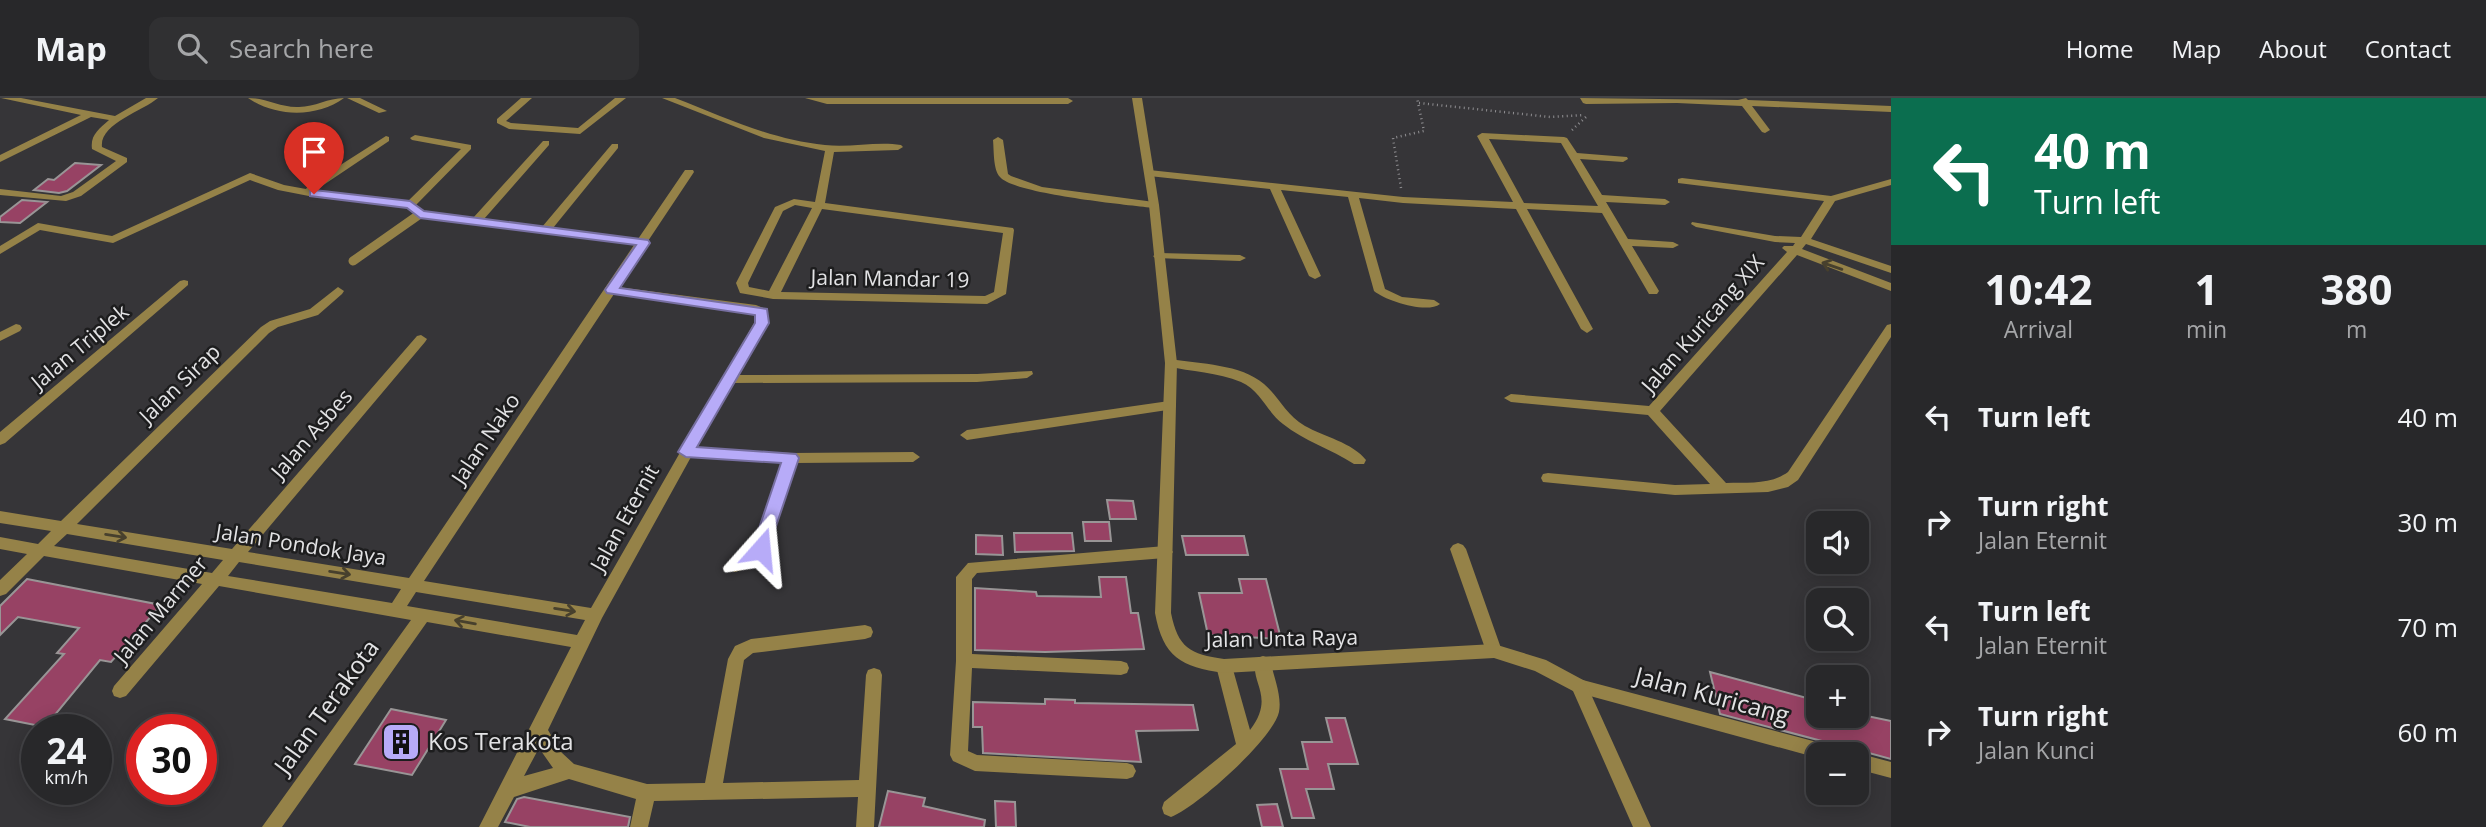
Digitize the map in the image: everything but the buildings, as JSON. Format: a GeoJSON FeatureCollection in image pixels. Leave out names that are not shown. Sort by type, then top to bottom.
{"type":"FeatureCollection","features":[{"type":"Feature","properties":{"kind":"street"},"geometry":{"type":"LineString","coordinates":[[6,98],[87,116],[116,119]]}},
{"type":"Feature","properties":{"kind":"street"},"geometry":{"type":"LineString","coordinates":[[0,192],[54,200],[77,194],[123,159],[97,149],[96,141],[101,132],[116,119],[153,98]]}},
{"type":"Feature","properties":{"kind":"street"},"geometry":{"type":"LineString","coordinates":[[253,98],[286,112],[300,112],[315,109],[339,98]]}},
{"type":"Feature","properties":{"kind":"street"},"geometry":{"type":"LineString","coordinates":[[352,98],[382,111]]}},
{"type":"Feature","properties":{"kind":"street"},"geometry":{"type":"LineString","coordinates":[[527,98],[500,121],[509,126],[580,131],[621,98]]}},
{"type":"Feature","properties":{"kind":"street"},"geometry":{"type":"LineString","coordinates":[[667,98],[761,134],[809,148],[898,147]]}},
{"type":"Feature","properties":{"kind":"street"},"geometry":{"type":"LineString","coordinates":[[810,98],[827,101],[1068,101]]}},
{"type":"Feature","properties":{"kind":"street","name":"Jalan Unta Raya"},"geometry":{"type":"LineString","coordinates":[[1137,98],[1154,205],[1171,363],[1163,613],[1170,642],[1180,654],[1199,663],[1224,666],[1494,651],[1539,665],[1579,686]]}},
{"type":"Feature","properties":{"kind":"street"},"geometry":{"type":"LineString","coordinates":[[1829,98],[1838,108]]}},
{"type":"Feature","properties":{"kind":"street"},"geometry":{"type":"LineString","coordinates":[[1586,99],[1743,100],[1891,110]]}},
{"type":"Feature","properties":{"kind":"street"},"geometry":{"type":"LineString","coordinates":[[1743,100],[1765,130]]}},
{"type":"Feature","properties":{"kind":"street"},"geometry":{"type":"LineString","coordinates":[[0,159],[87,116]]}},
{"type":"Feature","properties":{"kind":"street"},"geometry":{"type":"LineString","coordinates":[[1587,329],[1482,136],[1564,141],[1653,291]]}},
{"type":"Feature","properties":{"kind":"street"},"geometry":{"type":"LineString","coordinates":[[410,205],[468,146],[415,138]]}},
{"type":"Feature","properties":{"kind":"street"},"geometry":{"type":"LineString","coordinates":[[314,194],[311,190],[313,187],[386,139]]}},
{"type":"Feature","properties":{"kind":"street"},"geometry":{"type":"LineString","coordinates":[[998,140],[1003,175],[1007,178],[1040,190],[1154,205]]}},
{"type":"Feature","properties":{"kind":"street"},"geometry":{"type":"LineString","coordinates":[[477,220],[546,143]]}},
{"type":"Feature","properties":{"kind":"street"},"geometry":{"type":"LineString","coordinates":[[546,229],[615,146]]}},
{"type":"Feature","properties":{"kind":"street","name":"Jalan Mandar 19"},"geometry":{"type":"LineString","coordinates":[[773,295],[820,204],[830,149]]}},
{"type":"Feature","properties":{"kind":"street"},"geometry":{"type":"LineString","coordinates":[[1573,156],[1623,159]]}},
{"type":"Feature","properties":{"kind":"street","name":"Jalan Nako"},"geometry":{"type":"LineString","coordinates":[[395,611],[644,243],[689,172]]}},
{"type":"Feature","properties":{"kind":"street"},"geometry":{"type":"LineString","coordinates":[[1149,173],[1403,200],[1605,210]]}},
{"type":"Feature","properties":{"kind":"street"},"geometry":{"type":"LineString","coordinates":[[0,251],[36,227],[113,240],[250,176],[282,188],[314,194],[410,205],[420,214],[644,243]]}},
{"type":"Feature","properties":{"kind":"street"},"geometry":{"type":"LineString","coordinates":[[1682,181],[1831,199],[1891,182]]}},
{"type":"Feature","properties":{"kind":"street"},"geometry":{"type":"LineString","coordinates":[[1274,187],[1315,275]]}},
{"type":"Feature","properties":{"kind":"street"},"geometry":{"type":"LineString","coordinates":[[1352,194],[1380,291],[1399,300],[1434,304]]}},
{"type":"Feature","properties":{"kind":"street"},"geometry":{"type":"LineString","coordinates":[[1598,198],[1665,202]]}},
{"type":"Feature","properties":{"kind":"street","name":"Jalan Kuricang XIX"},"geometry":{"type":"LineString","coordinates":[[1511,398],[1652,411],[1804,240],[1831,199]]}},
{"type":"Feature","properties":{"kind":"street","name":"Jalan Mandar 19"},"geometry":{"type":"LineString","coordinates":[[794,202],[1009,230],[1000,295],[987,300],[773,295],[749,292],[742,288],[776,213],[794,202]]}},
{"type":"Feature","properties":{"kind":"street"},"geometry":{"type":"LineString","coordinates":[[1696,224],[1775,239],[1804,240],[1891,270]]}},
{"type":"Feature","properties":{"kind":"street"},"geometry":{"type":"LineString","coordinates":[[1775,239],[1792,252],[1891,287]]}},
{"type":"Feature","properties":{"kind":"street"},"geometry":{"type":"LineString","coordinates":[[1625,242],[1673,245]]}},
{"type":"Feature","properties":{"kind":"street"},"geometry":{"type":"LineString","coordinates":[[1159,256],[1240,258]]}},
{"type":"Feature","properties":{"kind":"street","name":"Jalan Triplek"},"geometry":{"type":"LineString","coordinates":[[0,440],[184,283]]}},
{"type":"Feature","properties":{"kind":"street","name":"Jalan Eternit"},"geometry":{"type":"LineString","coordinates":[[488,827],[539,731],[595,615],[762,323],[762,312],[612,290]]}},
{"type":"Feature","properties":{"kind":"street","name":"Jalan Sirap"},"geometry":{"type":"LineString","coordinates":[[0,590],[265,330],[274,324],[314,312],[338,291]]}},
{"type":"Feature","properties":{"kind":"street"},"geometry":{"type":"LineString","coordinates":[[0,337],[16,328]]}},
{"type":"Feature","properties":{"kind":"street"},"geometry":{"type":"LineString","coordinates":[[1548,478],[1675,490],[1768,487],[1783,483],[1793,476],[1891,328]]}},
{"type":"Feature","properties":{"kind":"street","name":"Jalan Asbes"},"geometry":{"type":"LineString","coordinates":[[234,555],[421,339]]}},
{"type":"Feature","properties":{"kind":"street"},"geometry":{"type":"LineString","coordinates":[[1171,363],[1254,383],[1283,417],[1359,460]]}},
{"type":"Feature","properties":{"kind":"street"},"geometry":{"type":"LineString","coordinates":[[728,379],[977,378],[1027,374]]}},
{"type":"Feature","properties":{"kind":"street"},"geometry":{"type":"LineString","coordinates":[[968,435],[1169,406]]}},
{"type":"Feature","properties":{"kind":"street"},"geometry":{"type":"LineString","coordinates":[[1652,411],[1723,489]]}},
{"type":"Feature","properties":{"kind":"street"},"geometry":{"type":"LineString","coordinates":[[686,452],[791,458],[913,457]]}},
{"type":"Feature","properties":{"kind":"street"},"geometry":{"type":"LineString","coordinates":[[735,566],[743,564],[761,549],[791,458]]}},
{"type":"Feature","properties":{"kind":"street","name":"Jalan Pondok Jaya"},"geometry":{"type":"LineString","coordinates":[[0,517],[595,615]]}},
{"type":"Feature","properties":{"kind":"street"},"geometry":{"type":"LineString","coordinates":[[0,543],[581,642]]}},
{"type":"Feature","properties":{"kind":"street"},"geometry":{"type":"LineString","coordinates":[[1458,549],[1494,651]]}},
{"type":"Feature","properties":{"kind":"street"},"geometry":{"type":"LineString","coordinates":[[1127,771],[966,760],[959,755],[964,661],[964,577],[973,567],[1165,552]]}},
{"type":"Feature","properties":{"kind":"street","name":"Jalan Marmer"},"geometry":{"type":"LineString","coordinates":[[120,691],[234,555]]}},
{"type":"Feature","properties":{"kind":"street","name":"Jalan Terakota"},"geometry":{"type":"LineString","coordinates":[[271,827],[423,615]]}},
{"type":"Feature","properties":{"kind":"street"},"geometry":{"type":"LineString","coordinates":[[712,792],[736,659],[741,651],[751,646],[865,632]]}},
{"type":"Feature","properties":{"kind":"street"},"geometry":{"type":"LineString","coordinates":[[964,661],[1121,668]]}},
{"type":"Feature","properties":{"kind":"street"},"geometry":{"type":"LineString","coordinates":[[1171,808],[1246,747],[1270,712],[1263,663]]}},
{"type":"Feature","properties":{"kind":"street"},"geometry":{"type":"LineString","coordinates":[[1224,666],[1246,747]]}},
{"type":"Feature","properties":{"kind":"street"},"geometry":{"type":"LineString","coordinates":[[865,827],[874,675]]}},
{"type":"Feature","properties":{"kind":"street"},"geometry":{"type":"LineString","coordinates":[[1579,686],[1642,827]]}},
{"type":"Feature","properties":{"kind":"street","name":"Jalan Kuricang"},"geometry":{"type":"LineString","coordinates":[[1579,686],[1806,747]]}},
{"type":"Feature","properties":{"kind":"street"},"geometry":{"type":"LineString","coordinates":[[539,731],[555,758],[569,771],[648,793],[866,788]]}},
{"type":"Feature","properties":{"kind":"street"},"geometry":{"type":"LineString","coordinates":[[1869,764],[1891,770]]}},
{"type":"Feature","properties":{"kind":"street"},"geometry":{"type":"LineString","coordinates":[[508,790],[569,771]]}},
{"type":"Feature","properties":{"kind":"street"},"geometry":{"type":"LineString","coordinates":[[639,827],[648,793]]}},
{"type":"Feature","properties":{"kind":"lane"},"geometry":{"type":"LineString","coordinates":[[353,261],[420,214]]}},
{"type":"Feature","properties":{"kind":"path"},"geometry":{"type":"LineString","coordinates":[[1402,193],[1393,138],[1424,131],[1417,98]]}},
{"type":"Feature","properties":{"kind":"path"},"geometry":{"type":"LineString","coordinates":[[1564,141],[1588,115],[1586,99]]}},
{"type":"Feature","properties":{"kind":"path"},"geometry":{"type":"LineString","coordinates":[[1419,103],[1550,117],[1588,115]]}},
{"type":"Feature","properties":{"kind":"place","name":"Kos Terakota"},"geometry":{"type":"Point","coordinates":[401,742]}},
{"type":"Feature","properties":{"kind":"route"},"geometry":{"type":"LineString","coordinates":[[314,194],[410,205],[420,214],[644,243],[612,290],[762,312],[762,323],[686,452],[791,458],[761,549]]}}]}
